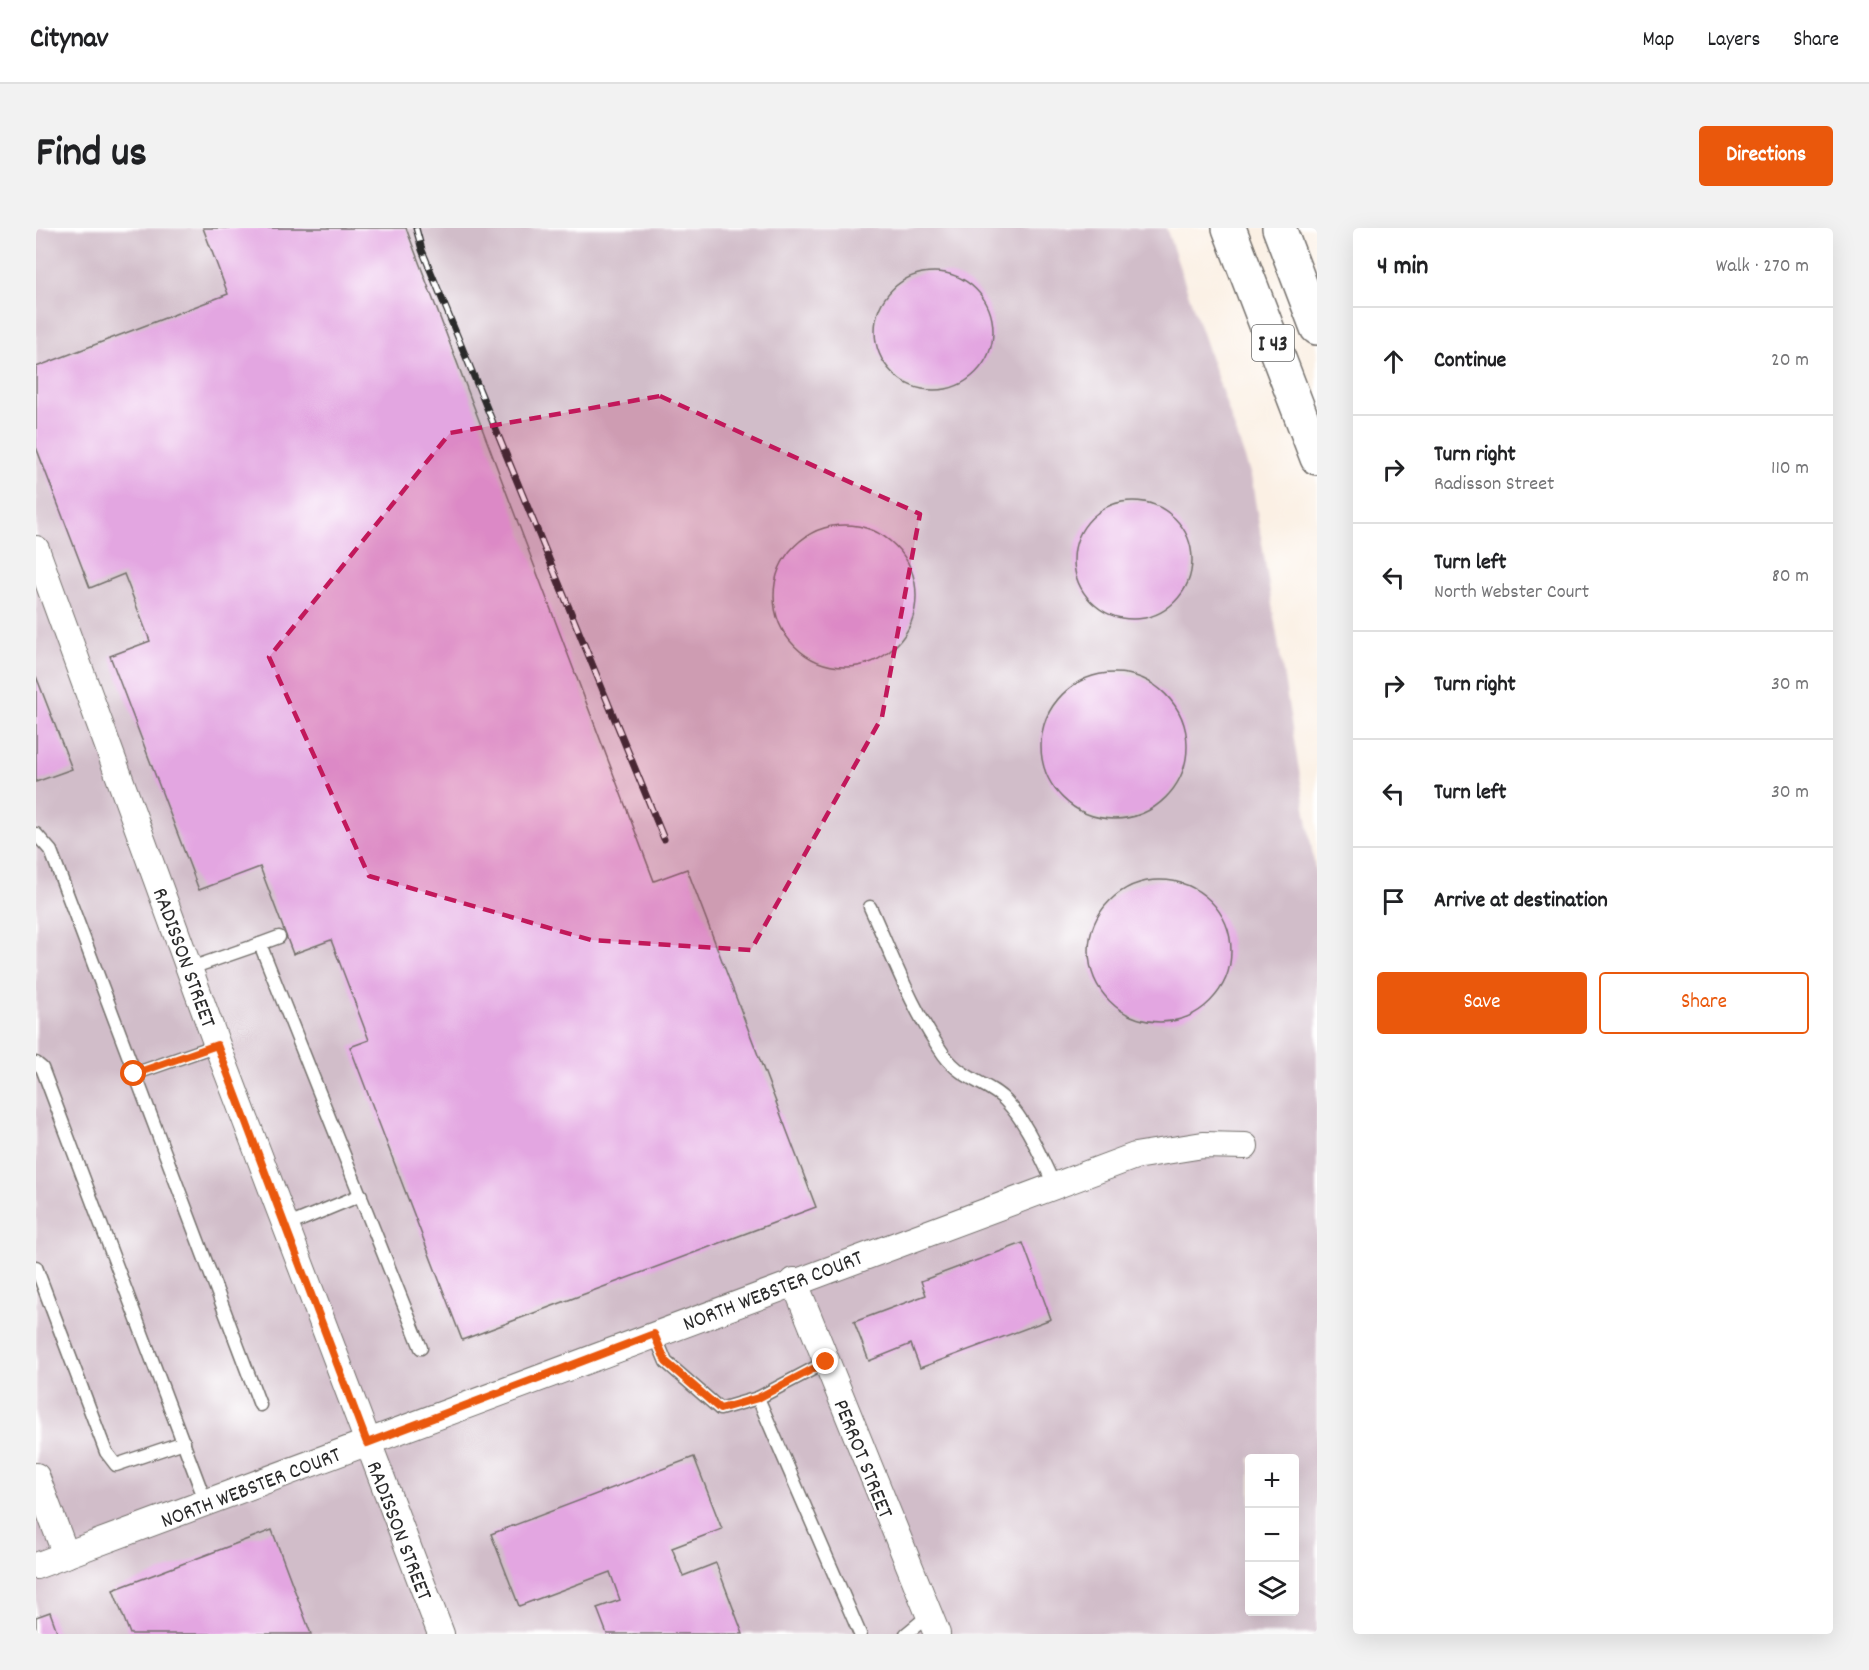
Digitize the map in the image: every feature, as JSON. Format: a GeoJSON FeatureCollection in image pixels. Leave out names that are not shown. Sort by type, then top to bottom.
{"type":"FeatureCollection","features":[{"type":"Feature","properties":{"kind":"highway","name":"I 43"},"geometry":{"type":"LineString","coordinates":[[1229,228],[1317,458]]}},
{"type":"Feature","properties":{"kind":"highway","name":"I 43"},"geometry":{"type":"LineString","coordinates":[[1279,228],[1317,328]]}},
{"type":"Feature","properties":{"kind":"street","name":"RADISSON STREET"},"geometry":{"type":"LineString","coordinates":[[36,549],[191,968],[217,1045],[441,1634]]}},
{"type":"Feature","properties":{"kind":"street","name":"NORTH WEBSTER COURT"},"geometry":{"type":"LineString","coordinates":[[36,1566],[1054,1184],[1135,1156],[1164,1149],[1203,1145],[1245,1146]]}},
{"type":"Feature","properties":{"kind":"street","name":"PERROT STREET"},"geometry":{"type":"LineString","coordinates":[[794,1281],[933,1624]]}},
{"type":"Feature","properties":{"kind":"street"},"geometry":{"type":"LineString","coordinates":[[36,1476],[66,1555]]}},
{"type":"Feature","properties":{"kind":"lane"},"geometry":{"type":"LineString","coordinates":[[36,834],[51,851],[260,1405]]}},
{"type":"Feature","properties":{"kind":"lane"},"geometry":{"type":"LineString","coordinates":[[870,907],[919,1015],[945,1056],[963,1075],[1005,1099],[1030,1134],[1054,1184]]}},
{"type":"Feature","properties":{"kind":"lane"},"geometry":{"type":"LineString","coordinates":[[191,968],[279,937]]}},
{"type":"Feature","properties":{"kind":"lane"},"geometry":{"type":"LineString","coordinates":[[260,944],[421,1348]]}},
{"type":"Feature","properties":{"kind":"lane"},"geometry":{"type":"LineString","coordinates":[[134,1074],[217,1045]]}},
{"type":"Feature","properties":{"kind":"lane"},"geometry":{"type":"LineString","coordinates":[[36,1063],[42,1068],[206,1503]]}},
{"type":"Feature","properties":{"kind":"lane"},"geometry":{"type":"LineString","coordinates":[[286,1226],[361,1195]]}},
{"type":"Feature","properties":{"kind":"lane"},"geometry":{"type":"LineString","coordinates":[[36,1267],[106,1452],[117,1465],[184,1442]]}},
{"type":"Feature","properties":{"kind":"lane"},"geometry":{"type":"LineString","coordinates":[[654,1334],[666,1362],[720,1409],[758,1398],[826,1362]]}},
{"type":"Feature","properties":{"kind":"lane"},"geometry":{"type":"LineString","coordinates":[[758,1398],[860,1634]]}},
{"type":"Feature","properties":{"kind":"lane"},"geometry":{"type":"LineString","coordinates":[[906,1634],[933,1624]]}},
{"type":"Feature","properties":{"kind":"highlighted area"},"geometry":{"type":"Polygon","coordinates":[[[660,396],[920,514],[882,717],[751,950],[591,940],[369,876],[269,657],[450,433],[660,396]]]}},
{"type":"Feature","properties":{"kind":"shaded area"},"geometry":{"type":"Polygon","coordinates":[[[36,228],[1166,228],[1251,476],[1317,881],[1317,1634],[36,1634],[36,228]]]}},
{"type":"Feature","properties":{"kind":"building"},"geometry":{"type":"Polygon","coordinates":[[[203,228],[406,228],[654,881],[687,869],[816,1207],[462,1340],[350,1047],[369,1040],[331,940],[293,954],[260,867],[199,890],[110,656],[150,641],[124,574],[90,588],[36,447],[36,367],[228,294],[203,228]]]}},
{"type":"Feature","properties":{"kind":"building"},"geometry":{"type":"Polygon","coordinates":[[[934,272],[957,276],[976,289],[989,308],[993,331],[989,354],[976,373],[957,386],[934,390],[911,386],[892,373],[879,354],[875,331],[879,308],[892,289],[911,276],[934,272]]]}},
{"type":"Feature","properties":{"kind":"building"},"geometry":{"type":"Polygon","coordinates":[[[1133,501],[1156,505],[1175,518],[1188,537],[1192,560],[1188,583],[1175,602],[1156,615],[1133,619],[1110,615],[1091,602],[1078,583],[1074,560],[1078,537],[1091,518],[1110,505],[1133,501]]]}},
{"type":"Feature","properties":{"kind":"building"},"geometry":{"type":"Polygon","coordinates":[[[845,525],[872,530],[895,546],[911,569],[916,596],[911,623],[895,646],[872,662],[845,667],[818,662],[795,646],[779,623],[774,596],[779,569],[795,546],[818,530],[845,525]]]}},
{"type":"Feature","properties":{"kind":"building"},"geometry":{"type":"Polygon","coordinates":[[[1114,673],[1142,679],[1165,695],[1181,718],[1187,746],[1181,774],[1165,797],[1142,813],[1114,819],[1086,813],[1063,797],[1047,774],[1041,746],[1047,718],[1063,695],[1086,679],[1114,673]]]}},
{"type":"Feature","properties":{"kind":"building"},"geometry":{"type":"Polygon","coordinates":[[[36,676],[72,769],[36,782],[36,676]]]}},
{"type":"Feature","properties":{"kind":"building"},"geometry":{"type":"Polygon","coordinates":[[[1160,880],[1187,885],[1211,900],[1226,924],[1231,951],[1226,978],[1211,1002],[1187,1017],[1160,1022],[1133,1017],[1109,1002],[1094,978],[1089,951],[1094,924],[1109,900],[1133,885],[1160,880]]]}},
{"type":"Feature","properties":{"kind":"building"},"geometry":{"type":"Polygon","coordinates":[[[1023,1243],[1051,1319],[920,1368],[911,1344],[869,1361],[854,1322],[926,1295],[921,1281],[1023,1243]]]}},
{"type":"Feature","properties":{"kind":"building"},"geometry":{"type":"Polygon","coordinates":[[[694,1457],[722,1529],[672,1548],[683,1576],[716,1563],[743,1634],[607,1634],[597,1608],[620,1600],[610,1572],[519,1606],[491,1534],[694,1457]]]}},
{"type":"Feature","properties":{"kind":"building"},"geometry":{"type":"Polygon","coordinates":[[[272,1530],[311,1634],[130,1634],[113,1590],[272,1530]]]}},
{"type":"Feature","properties":{"kind":"building"},"geometry":{"type":"Polygon","coordinates":[[[50,1612],[58,1634],[36,1634],[36,1617],[50,1612]]]}},
{"type":"Feature","properties":{"kind":"railway"},"geometry":{"type":"LineString","coordinates":[[416,228],[422,250],[664,839]]}},
{"type":"Feature","properties":{"kind":"route"},"geometry":{"type":"LineString","coordinates":[[134,1074],[217,1045],[367,1443],[654,1334],[666,1362],[720,1409],[758,1398],[826,1362]]}}]}
